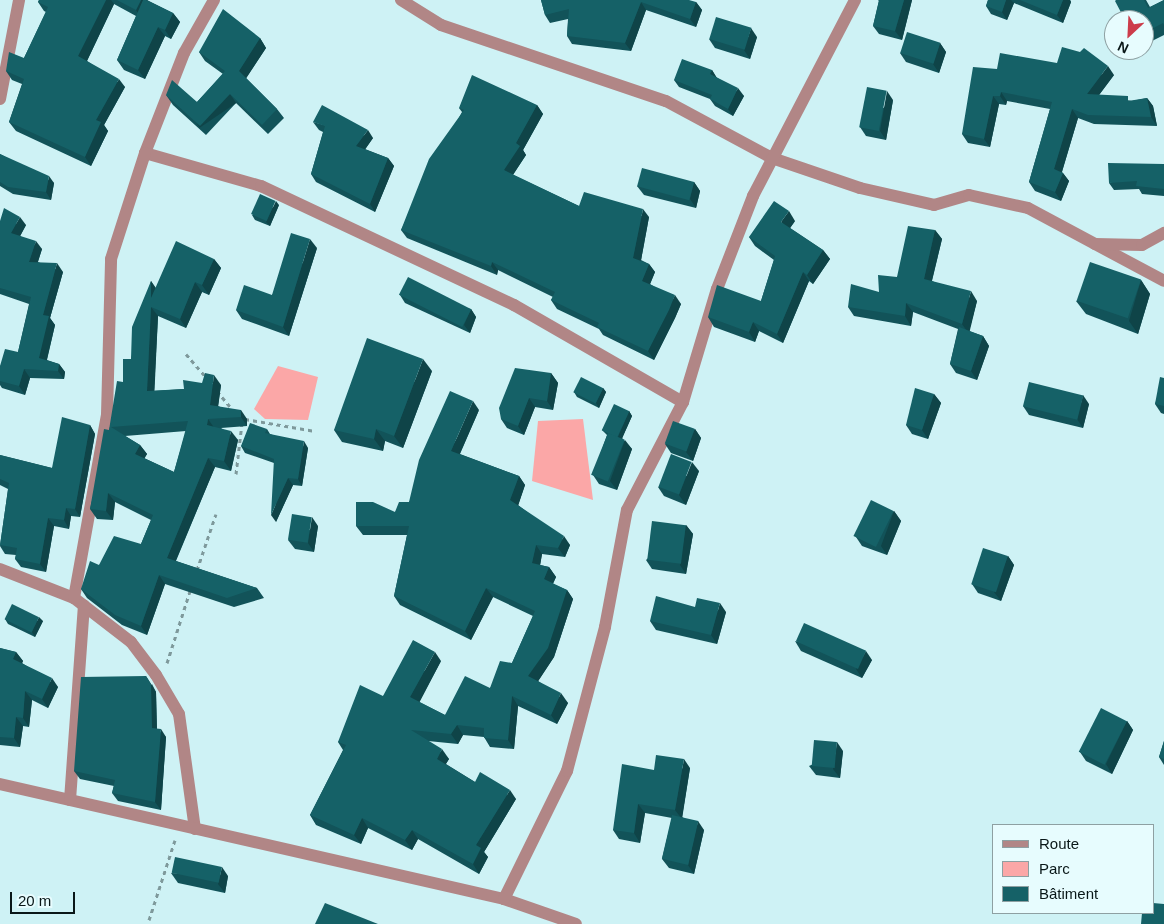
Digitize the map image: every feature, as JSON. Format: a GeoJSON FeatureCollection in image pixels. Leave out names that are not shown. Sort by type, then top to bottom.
{"type":"FeatureCollection","features":[{"type":"Feature","properties":{"kind":"street"},"geometry":{"type":"LineString","coordinates":[[0,100],[19,0]]}},
{"type":"Feature","properties":{"kind":"street"},"geometry":{"type":"LineString","coordinates":[[70,800],[79,602],[107,415],[111,259],[145,153],[184,52],[214,0]]}},
{"type":"Feature","properties":{"kind":"street"},"geometry":{"type":"LineString","coordinates":[[401,0],[441,25],[666,102],[772,158],[860,188],[934,204],[969,195],[1028,208],[1164,281]]}},
{"type":"Feature","properties":{"kind":"street"},"geometry":{"type":"LineString","coordinates":[[504,899],[567,771],[604,627],[627,510],[683,402],[717,289],[772,158],[855,0]]}},
{"type":"Feature","properties":{"kind":"street"},"geometry":{"type":"LineString","coordinates":[[145,153],[261,186],[514,305],[683,402]]}},
{"type":"Feature","properties":{"kind":"street"},"geometry":{"type":"LineString","coordinates":[[1093,244],[1142,245],[1164,233]]}},
{"type":"Feature","properties":{"kind":"street"},"geometry":{"type":"LineString","coordinates":[[0,568],[79,602],[131,642],[179,714],[195,829]]}},
{"type":"Feature","properties":{"kind":"street"},"geometry":{"type":"LineString","coordinates":[[0,784],[504,899],[576,924]]}},
{"type":"Feature","properties":{"kind":"path"},"geometry":{"type":"LineString","coordinates":[[186,354],[243,418],[315,431]]}},
{"type":"Feature","properties":{"kind":"path"},"geometry":{"type":"LineString","coordinates":[[236,474],[243,418]]}},
{"type":"Feature","properties":{"kind":"path"},"geometry":{"type":"LineString","coordinates":[[195,577],[216,514]]}},
{"type":"Feature","properties":{"kind":"path"},"geometry":{"type":"LineString","coordinates":[[160,685],[192,586]]}},
{"type":"Feature","properties":{"kind":"path"},"geometry":{"type":"LineString","coordinates":[[149,920],[180,825]]}},
{"type":"Feature","properties":{"kind":"green space"},"geometry":{"type":"Polygon","coordinates":[[[278,366],[318,377],[308,420],[265,419],[254,409],[278,366]]]}},
{"type":"Feature","properties":{"kind":"green space"},"geometry":{"type":"Polygon","coordinates":[[[583,419],[593,500],[532,481],[538,421],[583,419]]]}},
{"type":"Feature","properties":{"kind":"building"},"geometry":{"type":"Polygon","coordinates":[[[39,0],[106,0],[78,56],[119,79],[96,120],[101,122],[85,157],[9,122],[24,79],[6,71],[9,52],[24,58],[48,7],[38,2],[39,0]]]}},
{"type":"Feature","properties":{"kind":"building"},"geometry":{"type":"Polygon","coordinates":[[[117,0],[141,0],[136,10],[117,0]]]}},
{"type":"Feature","properties":{"kind":"building"},"geometry":{"type":"Polygon","coordinates":[[[143,0],[173,13],[165,30],[158,27],[138,70],[117,60],[143,0]]]}},
{"type":"Feature","properties":{"kind":"building"},"geometry":{"type":"Polygon","coordinates":[[[541,0],[689,0],[696,2],[690,19],[641,2],[625,43],[567,36],[569,9],[545,15],[541,0]]]}},
{"type":"Feature","properties":{"kind":"building"},"geometry":{"type":"Polygon","coordinates":[[[879,0],[904,0],[895,31],[873,26],[879,0]]]}},
{"type":"Feature","properties":{"kind":"building"},"geometry":{"type":"Polygon","coordinates":[[[988,0],[1006,0],[1002,12],[986,6],[988,0]]]}},
{"type":"Feature","properties":{"kind":"building"},"geometry":{"type":"Polygon","coordinates":[[[1020,0],[1063,0],[1057,15],[1020,0]]]}},
{"type":"Feature","properties":{"kind":"building"},"geometry":{"type":"Polygon","coordinates":[[[1144,0],[1148,8],[1164,0],[1164,25],[1163,23],[1154,28],[1154,10],[1120,10],[1115,1],[1144,0]]]}},
{"type":"Feature","properties":{"kind":"building"},"geometry":{"type":"Polygon","coordinates":[[[223,9],[260,38],[239,71],[277,109],[262,125],[230,94],[200,126],[166,95],[172,80],[197,102],[225,71],[199,52],[223,9]]]}},
{"type":"Feature","properties":{"kind":"building"},"geometry":{"type":"Polygon","coordinates":[[[716,17],[751,28],[745,50],[709,39],[716,17]]]}},
{"type":"Feature","properties":{"kind":"building"},"geometry":{"type":"Polygon","coordinates":[[[907,32],[940,43],[933,64],[900,53],[907,32]]]}},
{"type":"Feature","properties":{"kind":"building"},"geometry":{"type":"Polygon","coordinates":[[[1062,47],[1080,52],[1084,48],[1108,66],[1087,94],[1128,96],[1128,101],[1147,98],[1151,117],[1088,115],[1072,109],[1054,169],[1063,173],[1055,192],[1029,182],[1052,102],[1001,92],[1000,96],[993,96],[984,139],[962,134],[973,67],[997,69],[1000,53],[1057,63],[1062,47]]]}},
{"type":"Feature","properties":{"kind":"building"},"geometry":{"type":"Polygon","coordinates":[[[682,59],[712,70],[710,74],[738,88],[728,109],[710,99],[712,95],[674,80],[682,59]]]}},
{"type":"Feature","properties":{"kind":"building"},"geometry":{"type":"Polygon","coordinates":[[[472,75],[537,105],[516,143],[520,146],[504,170],[579,206],[584,192],[643,209],[633,258],[649,264],[642,281],[675,295],[648,351],[597,327],[599,323],[551,300],[555,292],[492,262],[491,266],[401,230],[429,159],[464,110],[459,108],[472,75]]]}},
{"type":"Feature","properties":{"kind":"building"},"geometry":{"type":"Polygon","coordinates":[[[867,87],[887,91],[879,131],[859,127],[867,87]]]}},
{"type":"Feature","properties":{"kind":"building"},"geometry":{"type":"Polygon","coordinates":[[[322,105],[368,130],[356,146],[388,158],[370,204],[311,174],[325,126],[313,122],[322,105]]]}},
{"type":"Feature","properties":{"kind":"building"},"geometry":{"type":"Polygon","coordinates":[[[0,154],[49,176],[46,192],[8,187],[0,182],[0,154]]]}},
{"type":"Feature","properties":{"kind":"building"},"geometry":{"type":"Polygon","coordinates":[[[1108,163],[1164,164],[1164,189],[1136,186],[1137,181],[1109,183],[1108,163]]]}},
{"type":"Feature","properties":{"kind":"building"},"geometry":{"type":"Polygon","coordinates":[[[642,168],[694,182],[689,200],[637,186],[642,168]]]}},
{"type":"Feature","properties":{"kind":"building"},"geometry":{"type":"Polygon","coordinates":[[[260,194],[276,201],[267,221],[251,214],[260,194]]]}},
{"type":"Feature","properties":{"kind":"building"},"geometry":{"type":"Polygon","coordinates":[[[774,201],[789,211],[781,222],[823,250],[807,275],[803,272],[777,334],[753,322],[749,332],[708,317],[717,285],[761,301],[775,256],[749,237],[774,201]]]}},
{"type":"Feature","properties":{"kind":"building"},"geometry":{"type":"Polygon","coordinates":[[[4,208],[20,217],[11,233],[36,241],[29,262],[57,263],[43,315],[49,316],[39,358],[59,364],[58,371],[24,369],[19,386],[0,381],[0,366],[5,349],[18,352],[31,297],[0,288],[0,221],[4,208]]]}},
{"type":"Feature","properties":{"kind":"building"},"geometry":{"type":"Polygon","coordinates":[[[908,226],[935,230],[924,279],[971,291],[962,324],[906,303],[905,316],[848,307],[851,284],[879,292],[878,275],[897,277],[908,226]]]}},
{"type":"Feature","properties":{"kind":"building"},"geometry":{"type":"Polygon","coordinates":[[[291,233],[310,239],[283,327],[236,310],[244,285],[272,295],[291,233]]]}},
{"type":"Feature","properties":{"kind":"building"},"geometry":{"type":"Polygon","coordinates":[[[176,241],[214,259],[202,285],[195,282],[180,319],[151,307],[147,391],[184,389],[183,380],[202,383],[205,373],[214,375],[210,405],[241,410],[241,417],[208,419],[207,425],[231,431],[224,461],[208,458],[167,558],[257,588],[227,598],[159,575],[141,626],[115,615],[81,589],[90,561],[99,565],[114,536],[141,544],[153,515],[108,493],[106,511],[90,509],[104,429],[109,430],[117,381],[123,382],[123,359],[131,359],[132,327],[151,281],[151,298],[176,241]],[[188,421],[111,427],[140,445],[135,454],[174,472],[188,421]]]}},
{"type":"Feature","properties":{"kind":"building"},"geometry":{"type":"Polygon","coordinates":[[[1090,262],[1141,280],[1128,318],[1077,301],[1090,262]]]}},
{"type":"Feature","properties":{"kind":"building"},"geometry":{"type":"Polygon","coordinates":[[[408,277],[471,309],[462,327],[399,295],[408,277]]]}},
{"type":"Feature","properties":{"kind":"building"},"geometry":{"type":"Polygon","coordinates":[[[959,327],[983,336],[971,371],[950,364],[959,327]]]}},
{"type":"Feature","properties":{"kind":"building"},"geometry":{"type":"Polygon","coordinates":[[[367,338],[423,359],[394,436],[376,429],[374,439],[334,430],[367,338]]]}},
{"type":"Feature","properties":{"kind":"building"},"geometry":{"type":"Polygon","coordinates":[[[515,368],[551,373],[547,401],[529,398],[518,426],[501,419],[499,408],[515,368]]]}},
{"type":"Feature","properties":{"kind":"building"},"geometry":{"type":"Polygon","coordinates":[[[581,377],[603,388],[596,403],[573,392],[581,377]]]}},
{"type":"Feature","properties":{"kind":"building"},"geometry":{"type":"Polygon","coordinates":[[[1160,377],[1164,378],[1164,406],[1155,404],[1160,377]]]}},
{"type":"Feature","properties":{"kind":"building"},"geometry":{"type":"Polygon","coordinates":[[[1029,382],[1083,396],[1077,420],[1023,406],[1029,382]]]}},
{"type":"Feature","properties":{"kind":"building"},"geometry":{"type":"Polygon","coordinates":[[[915,388],[934,394],[922,430],[906,425],[915,388]]]}},
{"type":"Feature","properties":{"kind":"building"},"geometry":{"type":"Polygon","coordinates":[[[450,391],[473,401],[451,451],[519,476],[510,500],[564,536],[558,548],[536,545],[532,563],[549,567],[544,579],[567,590],[548,648],[528,676],[561,693],[551,715],[512,696],[508,740],[484,738],[484,728],[457,725],[451,734],[411,730],[442,749],[437,759],[475,782],[480,772],[510,790],[476,845],[481,848],[473,864],[412,830],[405,840],[362,818],[354,835],[310,815],[346,745],[338,742],[360,685],[383,696],[413,640],[435,652],[410,697],[445,715],[465,676],[490,688],[500,661],[512,663],[535,611],[486,588],[465,631],[394,596],[409,526],[356,526],[356,502],[373,502],[395,512],[399,502],[409,502],[419,460],[450,391]]]}},
{"type":"Feature","properties":{"kind":"building"},"geometry":{"type":"Polygon","coordinates":[[[614,404],[629,411],[617,437],[602,430],[614,404]]]}},
{"type":"Feature","properties":{"kind":"building"},"geometry":{"type":"Polygon","coordinates":[[[62,417],[90,425],[75,509],[66,508],[64,520],[48,518],[40,564],[15,559],[17,548],[0,545],[9,483],[0,479],[0,455],[52,468],[62,417]]]}},
{"type":"Feature","properties":{"kind":"building"},"geometry":{"type":"Polygon","coordinates":[[[673,421],[695,429],[686,451],[665,444],[673,421]]]}},
{"type":"Feature","properties":{"kind":"building"},"geometry":{"type":"Polygon","coordinates":[[[250,423],[267,429],[265,433],[304,441],[298,479],[288,478],[271,515],[274,459],[241,446],[250,423]]]}},
{"type":"Feature","properties":{"kind":"building"},"geometry":{"type":"Polygon","coordinates":[[[608,433],[625,440],[608,481],[591,475],[608,433]]]}},
{"type":"Feature","properties":{"kind":"building"},"geometry":{"type":"Polygon","coordinates":[[[671,454],[692,462],[679,495],[658,487],[671,454]]]}},
{"type":"Feature","properties":{"kind":"building"},"geometry":{"type":"Polygon","coordinates":[[[871,500],[893,511],[876,547],[853,536],[871,500]]]}},
{"type":"Feature","properties":{"kind":"building"},"geometry":{"type":"Polygon","coordinates":[[[292,514],[312,517],[308,543],[288,540],[292,514]]]}},
{"type":"Feature","properties":{"kind":"building"},"geometry":{"type":"Polygon","coordinates":[[[652,521],[686,525],[681,564],[647,560],[652,521]]]}},
{"type":"Feature","properties":{"kind":"building"},"geometry":{"type":"Polygon","coordinates":[[[983,548],[1008,556],[996,592],[971,584],[983,548]]]}},
{"type":"Feature","properties":{"kind":"building"},"geometry":{"type":"Polygon","coordinates":[[[656,596],[695,607],[697,598],[720,603],[711,635],[650,621],[656,596]]]}},
{"type":"Feature","properties":{"kind":"building"},"geometry":{"type":"Polygon","coordinates":[[[12,604],[39,617],[32,632],[5,619],[12,604]]]}},
{"type":"Feature","properties":{"kind":"building"},"geometry":{"type":"Polygon","coordinates":[[[804,623],[866,651],[858,669],[796,641],[804,623]]]}},
{"type":"Feature","properties":{"kind":"building"},"geometry":{"type":"Polygon","coordinates":[[[0,648],[16,652],[13,659],[52,678],[42,699],[25,691],[23,718],[16,717],[14,738],[0,737],[0,648]]]}},
{"type":"Feature","properties":{"kind":"building"},"geometry":{"type":"Polygon","coordinates":[[[146,676],[151,684],[152,728],[161,729],[155,802],[112,793],[115,780],[74,771],[81,677],[146,676]]]}},
{"type":"Feature","properties":{"kind":"building"},"geometry":{"type":"Polygon","coordinates":[[[1101,708],[1127,721],[1105,765],[1079,752],[1101,708]]]}},
{"type":"Feature","properties":{"kind":"building"},"geometry":{"type":"Polygon","coordinates":[[[814,740],[837,742],[835,768],[812,766],[814,740]]]}},
{"type":"Feature","properties":{"kind":"building"},"geometry":{"type":"Polygon","coordinates":[[[1164,741],[1164,759],[1159,757],[1164,741]]]}},
{"type":"Feature","properties":{"kind":"building"},"geometry":{"type":"Polygon","coordinates":[[[656,755],[684,759],[675,810],[638,804],[634,833],[613,830],[622,764],[654,770],[656,755]]]}},
{"type":"Feature","properties":{"kind":"building"},"geometry":{"type":"Polygon","coordinates":[[[672,815],[698,821],[688,865],[662,859],[672,815]]]}},
{"type":"Feature","properties":{"kind":"building"},"geometry":{"type":"Polygon","coordinates":[[[175,857],[222,867],[219,883],[172,873],[175,857]]]}},
{"type":"Feature","properties":{"kind":"building"},"geometry":{"type":"Polygon","coordinates":[[[325,903],[378,924],[315,924],[325,903]]]}},
{"type":"Feature","properties":{"kind":"building"},"geometry":{"type":"Polygon","coordinates":[[[1154,903],[1164,904],[1164,924],[1141,924],[1142,914],[1154,914],[1154,903]]]}}]}
